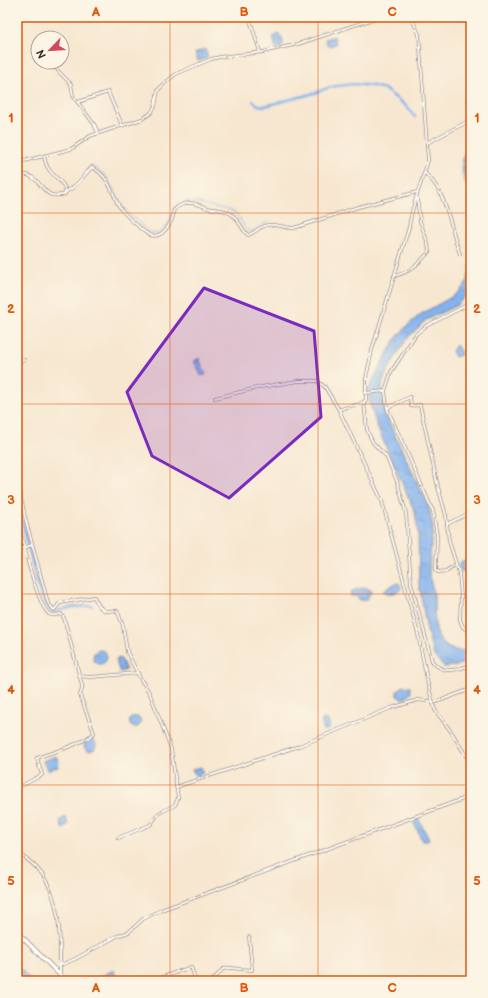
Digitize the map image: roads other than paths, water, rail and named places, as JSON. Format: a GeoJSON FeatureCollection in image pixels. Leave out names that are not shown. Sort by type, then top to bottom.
{"type":"FeatureCollection","features":[{"type":"Feature","properties":{"kind":"main road"},"geometry":{"type":"LineString","coordinates":[[17,932],[66,981]]}},
{"type":"Feature","properties":{"kind":"street"},"geometry":{"type":"LineString","coordinates":[[249,17],[260,52]]}},
{"type":"Feature","properties":{"kind":"street"},"geometry":{"type":"LineString","coordinates":[[24,160],[71,150],[90,136],[142,119],[151,113],[155,106],[158,90],[176,74],[211,59],[260,52],[298,44],[379,17]]}},
{"type":"Feature","properties":{"kind":"street"},"geometry":{"type":"LineString","coordinates":[[411,17],[419,34],[421,86],[428,160],[411,210],[409,227],[372,350],[366,378],[366,400],[364,402],[367,430],[373,443],[386,456],[397,481],[406,513],[411,583],[432,661],[436,667],[442,670],[450,670],[471,665]]}},
{"type":"Feature","properties":{"kind":"street"},"geometry":{"type":"LineString","coordinates":[[57,70],[71,84],[73,96],[94,124],[98,133]]}},
{"type":"Feature","properties":{"kind":"street"},"geometry":{"type":"LineString","coordinates":[[78,102],[108,92],[122,125]]}},
{"type":"Feature","properties":{"kind":"street"},"geometry":{"type":"LineString","coordinates":[[427,143],[465,123],[471,122]]}},
{"type":"Feature","properties":{"kind":"street"},"geometry":{"type":"LineString","coordinates":[[44,156],[47,167],[64,186],[66,192]]}},
{"type":"Feature","properties":{"kind":"street"},"geometry":{"type":"LineString","coordinates":[[17,174],[29,176],[52,196],[59,196],[65,194],[81,181],[92,167],[100,172],[104,177],[114,193],[118,204],[124,212],[145,233],[155,236],[160,234],[169,225],[173,211],[185,204],[195,203],[230,213],[237,219],[248,235],[265,225],[270,224],[294,228],[358,207],[417,192]]}},
{"type":"Feature","properties":{"kind":"street"},"geometry":{"type":"LineString","coordinates":[[425,172],[432,179],[443,200],[460,254]]}},
{"type":"Feature","properties":{"kind":"street"},"geometry":{"type":"LineString","coordinates":[[394,276],[407,272],[419,263],[429,252],[428,244],[420,221],[416,196]]}},
{"type":"Feature","properties":{"kind":"street"},"geometry":{"type":"LineString","coordinates":[[456,564],[442,572],[438,572],[436,568],[437,536],[433,511],[387,408],[385,391],[391,372],[416,334],[426,326],[467,305],[471,300]]}},
{"type":"Feature","properties":{"kind":"street"},"geometry":{"type":"LineString","coordinates":[[17,363],[24,360]]}},
{"type":"Feature","properties":{"kind":"street"},"geometry":{"type":"LineString","coordinates":[[215,398],[261,387],[298,381],[317,381],[325,387],[339,410],[382,501],[418,634],[428,685],[435,710],[452,733],[471,764]]}},
{"type":"Feature","properties":{"kind":"street"},"geometry":{"type":"LineString","coordinates":[[365,393],[385,391]]}},
{"type":"Feature","properties":{"kind":"street"},"geometry":{"type":"LineString","coordinates":[[387,408],[410,397],[411,406],[420,405],[438,487],[442,498],[449,541],[460,582],[460,620],[463,627],[471,633]]}},
{"type":"Feature","properties":{"kind":"street"},"geometry":{"type":"LineString","coordinates":[[339,410],[344,407],[364,402]]}},
{"type":"Feature","properties":{"kind":"street"},"geometry":{"type":"LineString","coordinates":[[17,477],[25,517],[48,603],[54,610],[60,603],[94,597],[102,610],[117,611],[123,626],[127,652],[150,694],[171,749],[178,798],[174,805],[159,813],[150,825],[118,838]]}},
{"type":"Feature","properties":{"kind":"street"},"geometry":{"type":"LineString","coordinates":[[447,524],[468,514]]}},
{"type":"Feature","properties":{"kind":"street"},"geometry":{"type":"LineString","coordinates":[[17,516],[37,591],[46,611],[54,616],[61,614],[64,618],[82,689],[80,695],[94,733],[92,736],[82,741],[37,758],[42,775],[17,788]]}},
{"type":"Feature","properties":{"kind":"street"},"geometry":{"type":"LineString","coordinates":[[17,550],[32,545]]}},
{"type":"Feature","properties":{"kind":"street"},"geometry":{"type":"LineString","coordinates":[[79,676],[91,677],[138,673]]}},
{"type":"Feature","properties":{"kind":"street"},"geometry":{"type":"LineString","coordinates":[[176,787],[304,744],[391,708],[418,700],[436,702],[471,689]]}},
{"type":"Feature","properties":{"kind":"street"},"geometry":{"type":"LineString","coordinates":[[60,963],[63,964],[75,959],[117,936],[129,932],[143,919],[161,910],[471,796]]}},
{"type":"Feature","properties":{"kind":"street"},"geometry":{"type":"LineString","coordinates":[[17,852],[42,874],[49,887],[57,910],[60,939],[60,974]]}},
{"type":"Feature","properties":{"kind":"street"},"geometry":{"type":"LineString","coordinates":[[212,981],[223,969],[238,968],[252,970],[249,937]]}},
{"type":"Feature","properties":{"kind":"street"},"geometry":{"type":"LineString","coordinates":[[17,946],[24,938]]}},
{"type":"Feature","properties":{"kind":"street"},"geometry":{"type":"LineString","coordinates":[[152,981],[191,967],[196,981]]}},
{"type":"Feature","properties":{"kind":"water"},"geometry":{"type":"Polygon","coordinates":[[[278,34],[282,38],[283,45],[282,47],[276,48],[273,37],[278,34]]]}},
{"type":"Feature","properties":{"kind":"water"},"geometry":{"type":"Polygon","coordinates":[[[334,36],[336,44],[328,46],[325,39],[334,36]]]}},
{"type":"Feature","properties":{"kind":"water"},"geometry":{"type":"Polygon","coordinates":[[[204,49],[206,50],[208,57],[198,61],[195,53],[204,49]]]}},
{"type":"Feature","properties":{"kind":"water"},"geometry":{"type":"Polygon","coordinates":[[[468,95],[471,97],[471,114],[463,100],[468,95]]]}},
{"type":"Feature","properties":{"kind":"water"},"geometry":{"type":"Polygon","coordinates":[[[471,131],[471,192],[466,185],[464,178],[463,162],[471,131]]]}},
{"type":"Feature","properties":{"kind":"water"},"geometry":{"type":"Polygon","coordinates":[[[471,263],[471,291],[457,305],[426,320],[406,340],[384,378],[382,385],[382,396],[386,416],[428,505],[433,527],[429,571],[434,595],[435,622],[438,635],[445,645],[451,649],[471,649],[471,660],[456,666],[444,667],[434,656],[427,631],[419,584],[418,534],[415,512],[378,429],[371,408],[368,390],[397,337],[421,314],[455,295],[467,283],[471,263]]]}},
{"type":"Feature","properties":{"kind":"water"},"geometry":{"type":"Polygon","coordinates":[[[456,345],[462,353],[461,355],[455,357],[452,351],[456,345]]]}},
{"type":"Feature","properties":{"kind":"water"},"geometry":{"type":"Polygon","coordinates":[[[199,358],[206,375],[201,376],[194,361],[199,358]]]}},
{"type":"Feature","properties":{"kind":"water"},"geometry":{"type":"Polygon","coordinates":[[[462,561],[466,561],[468,562],[468,570],[462,571],[459,568],[459,564],[462,561]]]}},
{"type":"Feature","properties":{"kind":"water"},"geometry":{"type":"Polygon","coordinates":[[[396,583],[400,584],[401,589],[399,591],[390,593],[383,591],[396,583]]]}},
{"type":"Feature","properties":{"kind":"water"},"geometry":{"type":"Polygon","coordinates":[[[367,588],[372,591],[366,600],[360,600],[356,596],[350,596],[351,591],[367,588]]]}},
{"type":"Feature","properties":{"kind":"water"},"geometry":{"type":"Polygon","coordinates":[[[100,650],[105,652],[107,657],[105,662],[100,664],[95,662],[93,657],[95,652],[100,650]]]}},
{"type":"Feature","properties":{"kind":"water"},"geometry":{"type":"Polygon","coordinates":[[[118,658],[121,659],[126,670],[121,672],[119,671],[116,661],[118,658]]]}},
{"type":"Feature","properties":{"kind":"water"},"geometry":{"type":"Polygon","coordinates":[[[405,686],[410,687],[411,693],[402,699],[397,696],[397,691],[405,686]]]}},
{"type":"Feature","properties":{"kind":"water"},"geometry":{"type":"Polygon","coordinates":[[[135,716],[139,718],[141,722],[139,726],[135,728],[131,726],[129,722],[131,718],[135,716]]]}},
{"type":"Feature","properties":{"kind":"water"},"geometry":{"type":"Polygon","coordinates":[[[324,719],[328,720],[330,728],[324,731],[321,721],[324,719]]]}},
{"type":"Feature","properties":{"kind":"water"},"geometry":{"type":"Polygon","coordinates":[[[88,739],[92,739],[96,745],[92,751],[88,751],[84,747],[84,743],[88,739]]]}},
{"type":"Feature","properties":{"kind":"water"},"geometry":{"type":"Polygon","coordinates":[[[56,756],[59,761],[58,767],[51,767],[51,770],[47,770],[43,761],[56,756]]]}},
{"type":"Feature","properties":{"kind":"water"},"geometry":{"type":"Polygon","coordinates":[[[201,767],[203,772],[196,777],[192,769],[201,767]]]}},
{"type":"Feature","properties":{"kind":"water"},"geometry":{"type":"Polygon","coordinates":[[[66,817],[68,825],[63,829],[60,820],[66,817]]]}},
{"type":"Feature","properties":{"kind":"water"},"geometry":{"type":"Polygon","coordinates":[[[418,818],[429,839],[428,841],[422,841],[413,821],[418,818]]]}},
{"type":"Feature","properties":{"kind":"water"},"geometry":{"type":"Polygon","coordinates":[[[17,965],[32,981],[19,981],[17,979],[17,965]]]}},
{"type":"Feature","properties":{"kind":"water"},"geometry":{"type":"Polygon","coordinates":[[[114,970],[117,980],[105,981],[103,975],[114,970]]]}},
{"type":"Feature","properties":{"kind":"waterway"},"geometry":{"type":"LineString","coordinates":[[253,101],[258,105],[265,106],[315,93],[330,87],[353,84],[373,86],[384,89],[405,105],[415,117]]}},
{"type":"Feature","properties":{"kind":"waterway"},"geometry":{"type":"LineString","coordinates":[[85,173],[91,166],[93,166],[105,175],[126,211],[149,232],[158,233],[161,231],[167,225],[172,214]]}},
{"type":"Feature","properties":{"kind":"waterway"},"geometry":{"type":"LineString","coordinates":[[174,209],[182,202],[186,201],[229,210],[237,215],[245,228],[250,232],[268,222]]}},
{"type":"Feature","properties":{"kind":"waterway"},"geometry":{"type":"LineString","coordinates":[[17,501],[40,593],[50,610],[53,612],[74,607],[92,606]]}}]}
